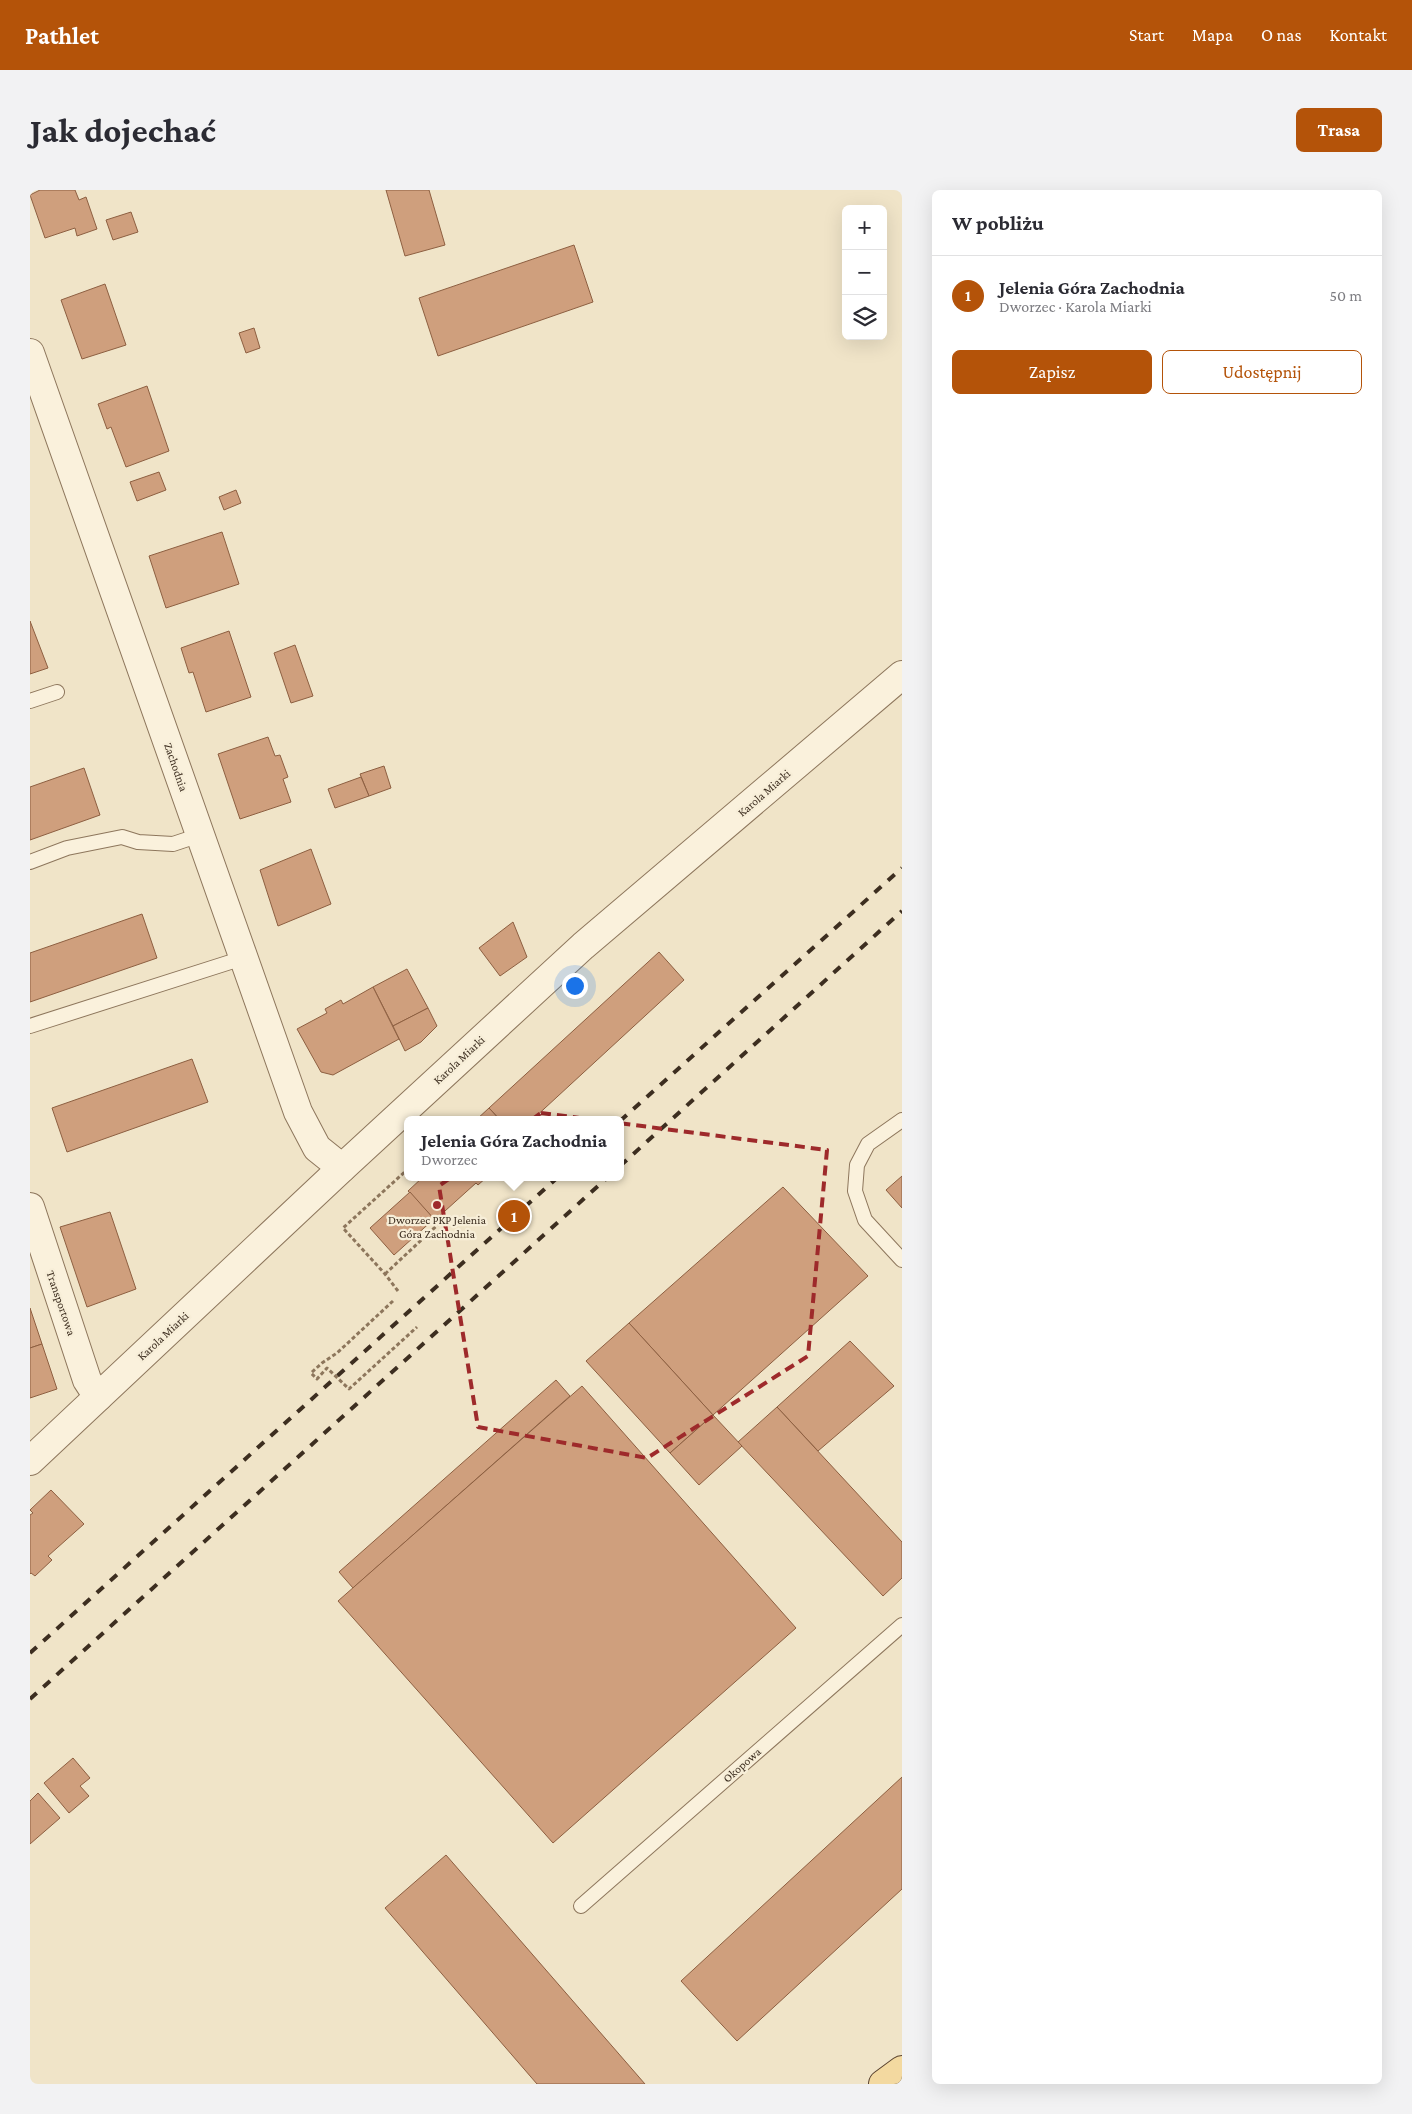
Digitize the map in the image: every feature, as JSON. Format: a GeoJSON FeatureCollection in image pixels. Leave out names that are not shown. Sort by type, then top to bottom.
{"type":"FeatureCollection","features":[{"type":"Feature","properties":{"kind":"main road"},"geometry":{"type":"LineString","coordinates":[[883,2084],[902,2070]]}},
{"type":"Feature","properties":{"kind":"street","name":"Zachodnia"},"geometry":{"type":"LineString","coordinates":[[30,354],[298,1112],[318,1148],[342,1168]]}},
{"type":"Feature","properties":{"kind":"street","name":"Karola Miarki"},"geometry":{"type":"LineString","coordinates":[[30,1462],[342,1168],[583,946],[902,675]]}},
{"type":"Feature","properties":{"kind":"street","name":"Transportowa"},"geometry":{"type":"LineString","coordinates":[[30,1207],[87,1380],[98,1397]]}},
{"type":"Feature","properties":{"kind":"lane"},"geometry":{"type":"LineString","coordinates":[[30,701],[57,692]]}},
{"type":"Feature","properties":{"kind":"lane"},"geometry":{"type":"LineString","coordinates":[[30,862],[67,848],[122,837],[138,842],[173,844],[200,835]]}},
{"type":"Feature","properties":{"kind":"lane"},"geometry":{"type":"LineString","coordinates":[[30,1026],[243,958]]}},
{"type":"Feature","properties":{"kind":"lane"},"geometry":{"type":"LineString","coordinates":[[902,1120],[868,1144],[857,1165],[855,1191],[865,1220],[902,1260]]}},
{"type":"Feature","properties":{"kind":"lane","name":"Okopowa"},"geometry":{"type":"LineString","coordinates":[[581,1906],[902,1625]]}},
{"type":"Feature","properties":{"kind":"path"},"geometry":{"type":"LineString","coordinates":[[398,1291],[343,1228],[404,1173]]}},
{"type":"Feature","properties":{"kind":"path"},"geometry":{"type":"LineString","coordinates":[[385,1274],[446,1217]]}},
{"type":"Feature","properties":{"kind":"path"},"geometry":{"type":"LineString","coordinates":[[394,1301],[311,1373],[317,1379],[327,1368],[349,1389],[416,1327]]}},
{"type":"Feature","properties":{"kind":"highlighted area"},"geometry":{"type":"Polygon","coordinates":[[[541,1113],[827,1150],[808,1356],[647,1458],[478,1427],[439,1186],[541,1113]]]}},
{"type":"Feature","properties":{"kind":"building"},"geometry":{"type":"Polygon","coordinates":[[[40,190],[75,190],[79,200],[86,197],[97,229],[77,236],[75,228],[45,238],[30,195],[40,190]]]}},
{"type":"Feature","properties":{"kind":"building"},"geometry":{"type":"Polygon","coordinates":[[[386,190],[429,190],[445,245],[405,256],[386,190]]]}},
{"type":"Feature","properties":{"kind":"building"},"geometry":{"type":"Polygon","coordinates":[[[131,212],[138,232],[113,240],[106,220],[131,212]]]}},
{"type":"Feature","properties":{"kind":"building"},"geometry":{"type":"Polygon","coordinates":[[[574,245],[593,302],[438,356],[419,298],[574,245]]]}},
{"type":"Feature","properties":{"kind":"building"},"geometry":{"type":"Polygon","coordinates":[[[105,284],[126,345],[82,359],[61,300],[105,284]]]}},
{"type":"Feature","properties":{"kind":"building"},"geometry":{"type":"Polygon","coordinates":[[[254,328],[260,348],[246,353],[239,333],[254,328]]]}},
{"type":"Feature","properties":{"kind":"building"},"geometry":{"type":"Polygon","coordinates":[[[147,386],[169,451],[126,467],[111,427],[107,429],[98,404],[147,386]]]}},
{"type":"Feature","properties":{"kind":"building"},"geometry":{"type":"Polygon","coordinates":[[[159,472],[166,490],[137,501],[130,482],[159,472]]]}},
{"type":"Feature","properties":{"kind":"building"},"geometry":{"type":"Polygon","coordinates":[[[236,490],[241,503],[224,510],[219,497],[236,490]]]}},
{"type":"Feature","properties":{"kind":"building"},"geometry":{"type":"Polygon","coordinates":[[[222,532],[239,584],[166,608],[149,556],[222,532]]]}},
{"type":"Feature","properties":{"kind":"building"},"geometry":{"type":"Polygon","coordinates":[[[30,621],[48,668],[30,674],[30,621]]]}},
{"type":"Feature","properties":{"kind":"building"},"geometry":{"type":"Polygon","coordinates":[[[229,631],[251,697],[206,712],[193,672],[189,673],[181,648],[229,631]]]}},
{"type":"Feature","properties":{"kind":"building"},"geometry":{"type":"Polygon","coordinates":[[[295,645],[313,696],[291,703],[274,653],[295,645]]]}},
{"type":"Feature","properties":{"kind":"building"},"geometry":{"type":"Polygon","coordinates":[[[268,737],[275,756],[280,755],[288,777],[283,779],[291,802],[240,819],[218,754],[268,737]]]}},
{"type":"Feature","properties":{"kind":"building"},"geometry":{"type":"Polygon","coordinates":[[[384,766],[391,788],[369,796],[360,774],[384,766]]]}},
{"type":"Feature","properties":{"kind":"building"},"geometry":{"type":"Polygon","coordinates":[[[84,768],[100,815],[30,840],[30,787],[84,768]]]}},
{"type":"Feature","properties":{"kind":"building"},"geometry":{"type":"Polygon","coordinates":[[[361,777],[369,796],[335,808],[328,789],[361,777]]]}},
{"type":"Feature","properties":{"kind":"building"},"geometry":{"type":"Polygon","coordinates":[[[311,849],[331,904],[278,926],[260,870],[311,849]]]}},
{"type":"Feature","properties":{"kind":"building"},"geometry":{"type":"Polygon","coordinates":[[[142,914],[157,958],[30,1002],[30,953],[142,914]]]}},
{"type":"Feature","properties":{"kind":"building"},"geometry":{"type":"Polygon","coordinates":[[[513,922],[527,957],[500,976],[479,948],[513,922]]]}},
{"type":"Feature","properties":{"kind":"building"},"geometry":{"type":"Polygon","coordinates":[[[659,952],[684,980],[536,1116],[496,1116],[489,1108],[659,952]]]}},
{"type":"Feature","properties":{"kind":"building"},"geometry":{"type":"Polygon","coordinates":[[[407,969],[428,1008],[393,1026],[373,987],[407,969]]]}},
{"type":"Feature","properties":{"kind":"building"},"geometry":{"type":"Polygon","coordinates":[[[373,987],[399,1039],[333,1075],[321,1072],[297,1029],[327,1013],[325,1009],[341,1000],[343,1004],[373,987]]]}},
{"type":"Feature","properties":{"kind":"building"},"geometry":{"type":"Polygon","coordinates":[[[428,1008],[437,1026],[421,1042],[405,1051],[393,1026],[428,1008]]]}},
{"type":"Feature","properties":{"kind":"building"},"geometry":{"type":"Polygon","coordinates":[[[192,1059],[208,1102],[67,1152],[52,1108],[192,1059]]]}},
{"type":"Feature","properties":{"kind":"building"},"geometry":{"type":"Polygon","coordinates":[[[489,1108],[496,1116],[480,1116],[489,1108]]]}},
{"type":"Feature","properties":{"kind":"building"},"geometry":{"type":"Polygon","coordinates":[[[902,1176],[902,1208],[886,1190],[902,1176]]]}},
{"type":"Feature","properties":{"kind":"building","name":"Dworzec PKP Jelenia Góra Zachodnia"},"geometry":{"type":"Polygon","coordinates":[[[419,1181],[482,1181],[478,1185],[476,1183],[435,1220],[408,1191],[419,1181]]]}},
{"type":"Feature","properties":{"kind":"building"},"geometry":{"type":"Polygon","coordinates":[[[783,1187],[868,1276],[713,1415],[629,1323],[783,1187]]]}},
{"type":"Feature","properties":{"kind":"building"},"geometry":{"type":"Polygon","coordinates":[[[410,1192],[434,1219],[394,1255],[370,1228],[410,1192]]]}},
{"type":"Feature","properties":{"kind":"building"},"geometry":{"type":"Polygon","coordinates":[[[110,1212],[136,1289],[87,1307],[60,1227],[110,1212]]]}},
{"type":"Feature","properties":{"kind":"building"},"geometry":{"type":"Polygon","coordinates":[[[30,1308],[42,1344],[30,1348],[30,1308]]]}},
{"type":"Feature","properties":{"kind":"building"},"geometry":{"type":"Polygon","coordinates":[[[629,1323],[713,1415],[670,1453],[586,1361],[629,1323]]]}},
{"type":"Feature","properties":{"kind":"building"},"geometry":{"type":"Polygon","coordinates":[[[850,1341],[894,1386],[818,1451],[777,1407],[850,1341]]]}},
{"type":"Feature","properties":{"kind":"building"},"geometry":{"type":"Polygon","coordinates":[[[42,1344],[57,1389],[30,1398],[30,1348],[42,1344]]]}},
{"type":"Feature","properties":{"kind":"building"},"geometry":{"type":"Polygon","coordinates":[[[556,1380],[570,1396],[353,1588],[339,1572],[556,1380]]]}},
{"type":"Feature","properties":{"kind":"building"},"geometry":{"type":"Polygon","coordinates":[[[582,1386],[796,1628],[553,1843],[338,1601],[582,1386]]]}},
{"type":"Feature","properties":{"kind":"building"},"geometry":{"type":"Polygon","coordinates":[[[777,1407],[902,1542],[902,1578],[883,1596],[738,1442],[777,1407]]]}},
{"type":"Feature","properties":{"kind":"building"},"geometry":{"type":"Polygon","coordinates":[[[713,1415],[742,1446],[699,1485],[670,1453],[713,1415]]]}},
{"type":"Feature","properties":{"kind":"building"},"geometry":{"type":"Polygon","coordinates":[[[51,1490],[84,1524],[48,1556],[52,1560],[35,1576],[30,1574],[30,1515],[33,1513],[30,1510],[51,1490]]]}},
{"type":"Feature","properties":{"kind":"building"},"geometry":{"type":"Polygon","coordinates":[[[73,1758],[90,1778],[80,1786],[89,1796],[69,1813],[44,1783],[73,1758]]]}},
{"type":"Feature","properties":{"kind":"building"},"geometry":{"type":"Polygon","coordinates":[[[902,1777],[902,1889],[737,2041],[681,1981],[902,1777]]]}},
{"type":"Feature","properties":{"kind":"building"},"geometry":{"type":"Polygon","coordinates":[[[38,1793],[60,1818],[30,1844],[30,1801],[38,1793]]]}},
{"type":"Feature","properties":{"kind":"building"},"geometry":{"type":"Polygon","coordinates":[[[446,1855],[645,2084],[537,2084],[385,1908],[446,1855]]]}},
{"type":"Feature","properties":{"kind":"railway"},"geometry":{"type":"LineString","coordinates":[[624,1117],[902,868]]}},
{"type":"Feature","properties":{"kind":"railway"},"geometry":{"type":"LineString","coordinates":[[624,1162],[902,911]]}},
{"type":"Feature","properties":{"kind":"railway"},"geometry":{"type":"LineString","coordinates":[[30,1653],[554,1181]]}},
{"type":"Feature","properties":{"kind":"railway"},"geometry":{"type":"LineString","coordinates":[[30,1699],[604,1181]]}},
{"type":"Feature","properties":{"kind":"place","name":"Dworzec PKP Jelenia Góra Zachodnia"},"geometry":{"type":"Point","coordinates":[437,1205]}},
{"type":"Feature","properties":{"kind":"place","name":"Jelenia Góra Zachodnia"},"geometry":{"type":"Point","coordinates":[514,1216]}}]}
